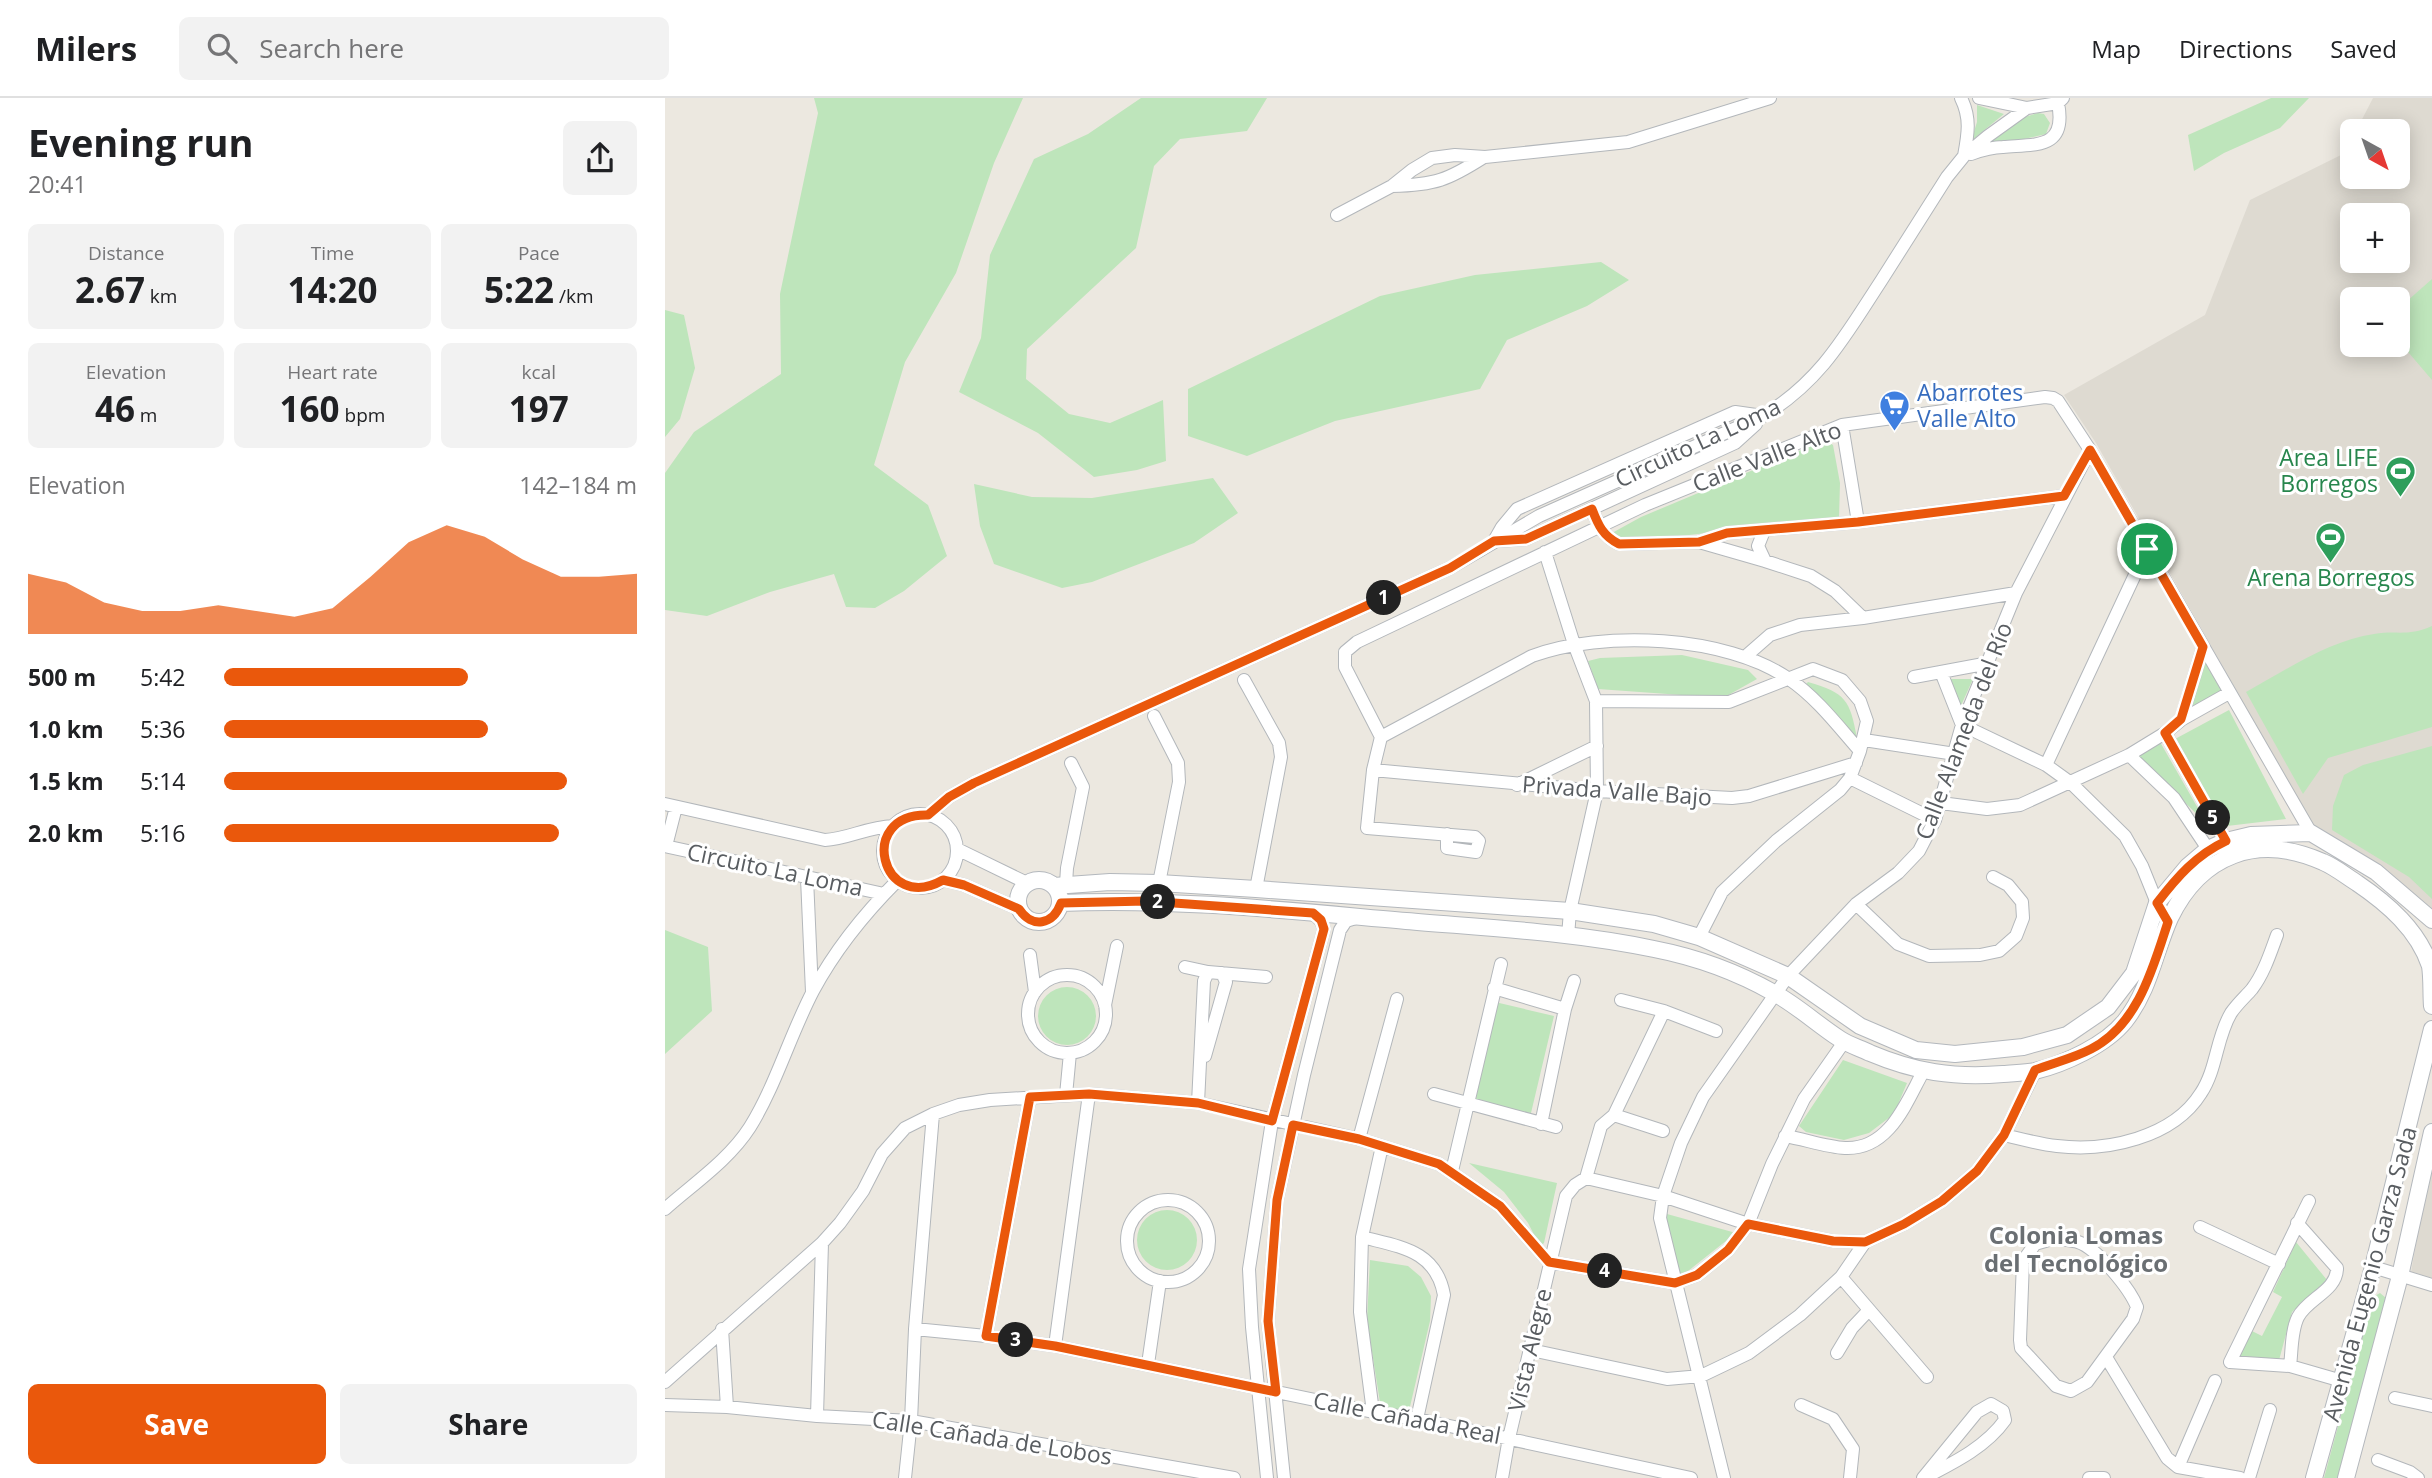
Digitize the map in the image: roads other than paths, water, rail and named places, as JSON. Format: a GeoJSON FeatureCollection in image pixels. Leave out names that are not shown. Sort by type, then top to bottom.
{"type":"FeatureCollection","features":[{"type":"Feature","properties":{"kind":"street"},"geometry":{"type":"LineString","coordinates":[[1336,215],[1392,186],[1432,158],[1455,155],[1485,157],[1628,142],[1770,98]]}},
{"type":"Feature","properties":{"kind":"street"},"geometry":{"type":"LineString","coordinates":[[1961,98],[1968,112],[1969,123],[1964,156],[2003,146],[2032,146],[2043,143],[2059,129],[2061,101]]}},
{"type":"Feature","properties":{"kind":"street"},"geometry":{"type":"LineString","coordinates":[[1979,98],[2027,108]]}},
{"type":"Feature","properties":{"kind":"street","name":"Circuito La Loma"},"geometry":{"type":"LineString","coordinates":[[928,815],[949,797],[974,783],[1450,568],[1539,516],[1763,416],[1788,401],[1813,378],[1840,345],[1947,177],[1964,156],[2027,108],[2061,101]]}},
{"type":"Feature","properties":{"kind":"street"},"geometry":{"type":"LineString","coordinates":[[1392,186],[1425,186],[1443,181],[1485,157]]}},
{"type":"Feature","properties":{"kind":"street","name":"Calle Valle Alto"},"geometry":{"type":"LineString","coordinates":[[1381,737],[1345,667],[1345,652],[1357,642],[1645,505],[1842,425],[2045,397],[2058,401],[2090,450],[2311,833]]}},
{"type":"Feature","properties":{"kind":"street"},"geometry":{"type":"LineString","coordinates":[[1494,541],[1526,539],[1735,443],[1763,416]]}},
{"type":"Feature","properties":{"kind":"street"},"geometry":{"type":"LineString","coordinates":[[1842,425],[1858,522]]}},
{"type":"Feature","properties":{"kind":"street","name":"Calle Alameda del Río"},"geometry":{"type":"LineString","coordinates":[[1724,1478],[1660,1218],[1663,1196],[1681,1143],[1703,1097],[1788,976],[1856,904],[1898,873],[1919,851],[1941,803],[1962,725],[2016,593],[2090,450]]}},
{"type":"Feature","properties":{"kind":"street"},"geometry":{"type":"LineString","coordinates":[[1592,509],[1607,538],[1619,544],[1699,542],[1727,533],[1858,522],[2064,496]]}},
{"type":"Feature","properties":{"kind":"street"},"geometry":{"type":"LineString","coordinates":[[1764,531],[1758,546],[1765,561]]}},
{"type":"Feature","properties":{"kind":"street"},"geometry":{"type":"LineString","coordinates":[[1699,542],[1811,576],[1835,591],[1863,618]]}},
{"type":"Feature","properties":{"kind":"street"},"geometry":{"type":"LineString","coordinates":[[2046,765],[2147,549]]}},
{"type":"Feature","properties":{"kind":"street"},"geometry":{"type":"LineString","coordinates":[[1545,552],[1574,644],[1596,701],[1597,792],[1570,911],[1568,936]]}},
{"type":"Feature","properties":{"kind":"street"},"geometry":{"type":"LineString","coordinates":[[1746,656],[1770,635],[1801,625],[1863,618],[2016,593]]}},
{"type":"Feature","properties":{"kind":"street"},"geometry":{"type":"LineString","coordinates":[[1447,834],[1367,828],[1373,769],[1381,737],[1532,656],[1574,644],[1668,640],[1746,656],[1788,678],[1814,699],[1860,752],[1955,754]]}},
{"type":"Feature","properties":{"kind":"street"},"geometry":{"type":"LineString","coordinates":[[2181,719],[2203,647]]}},
{"type":"Feature","properties":{"kind":"street"},"geometry":{"type":"LineString","coordinates":[[1914,677],[1989,663]]}},
{"type":"Feature","properties":{"kind":"street"},"geometry":{"type":"LineString","coordinates":[[1596,701],[1728,702],[1813,669],[1842,680],[1860,702],[1867,721],[1860,752],[1850,778],[1840,790],[1776,841],[1721,891],[1699,937]]}},
{"type":"Feature","properties":{"kind":"street"},"geometry":{"type":"LineString","coordinates":[[1941,672],[1962,725],[2046,765],[2071,783],[2125,835],[2168,922]]}},
{"type":"Feature","properties":{"kind":"street"},"geometry":{"type":"LineString","coordinates":[[1244,680],[1279,743],[1281,757],[1256,889]]}},
{"type":"Feature","properties":{"kind":"street"},"geometry":{"type":"LineString","coordinates":[[1941,803],[1987,809],[2020,805],[2129,755],[2165,733],[2181,719],[2229,693]]}},
{"type":"Feature","properties":{"kind":"street"},"geometry":{"type":"LineString","coordinates":[[1154,716],[1178,763],[1179,782],[1159,883]]}},
{"type":"Feature","properties":{"kind":"street"},"geometry":{"type":"LineString","coordinates":[[2165,733],[2226,841]]}},
{"type":"Feature","properties":{"kind":"street"},"geometry":{"type":"LineString","coordinates":[[1517,785],[1597,746]]}},
{"type":"Feature","properties":{"kind":"street","name":"Privada Valle Bajo"},"geometry":{"type":"LineString","coordinates":[[1373,769],[1597,792],[1733,798],[1749,796],[1860,752]]}},
{"type":"Feature","properties":{"kind":"street"},"geometry":{"type":"LineString","coordinates":[[2129,755],[2174,798],[2208,849]]}},
{"type":"Feature","properties":{"kind":"street"},"geometry":{"type":"LineString","coordinates":[[1070,763],[1083,787],[1067,868],[1060,885],[1061,903],[1058,912],[1051,919],[1033,922],[1024,917],[1019,909],[1018,895],[1027,883],[1036,880],[1060,885],[1159,883],[1570,911],[1654,924],[1699,937],[1788,976],[1860,1026],[1916,1050],[1955,1054],[2023,1047],[2067,1035],[2108,1007],[2134,972],[2157,903],[2181,874],[2208,849],[2226,841],[2251,835],[2311,833],[2376,872],[2432,919]]}},
{"type":"Feature","properties":{"kind":"street"},"geometry":{"type":"LineString","coordinates":[[1850,778],[1935,820]]}},
{"type":"Feature","properties":{"kind":"street"},"geometry":{"type":"LineString","coordinates":[[665,846],[671,806]]}},
{"type":"Feature","properties":{"kind":"street","name":"Circuito La Loma"},"geometry":{"type":"LineString","coordinates":[[671,806],[825,840],[875,827],[893,826]]}},
{"type":"Feature","properties":{"kind":"street"},"geometry":{"type":"LineString","coordinates":[[928,815],[949,827],[957,849],[954,867],[943,880],[933,886],[908,887],[897,881],[887,869],[883,855],[885,839],[893,826],[906,817],[928,815]]}},
{"type":"Feature","properties":{"kind":"street","name":"Circuito La Loma"},"geometry":{"type":"LineString","coordinates":[[665,846],[884,894]]}},
{"type":"Feature","properties":{"kind":"street"},"geometry":{"type":"LineString","coordinates":[[957,849],[1027,883]]}},
{"type":"Feature","properties":{"kind":"street"},"geometry":{"type":"LineString","coordinates":[[1061,903],[1184,903],[1568,936],[1655,949],[1720,967],[1776,994],[1844,1042],[1898,1065],[1923,1072],[1969,1077],[2035,1070],[2092,1049],[2110,1036],[2125,1020],[2143,992],[2168,922],[2184,892],[2207,870],[2228,856],[2249,849],[2288,849],[2326,863],[2358,884],[2379,898],[2414,933],[2430,968],[2432,1006]]}},
{"type":"Feature","properties":{"kind":"street"},"geometry":{"type":"LineString","coordinates":[[1856,904],[1898,944],[1929,956],[1980,955],[1999,951],[2016,936],[2023,918],[2022,902],[2008,885],[1993,877]]}},
{"type":"Feature","properties":{"kind":"street"},"geometry":{"type":"LineString","coordinates":[[807,878],[812,993]]}},
{"type":"Feature","properties":{"kind":"street"},"geometry":{"type":"LineString","coordinates":[[943,880],[964,885],[1019,909]]}},
{"type":"Feature","properties":{"kind":"street"},"geometry":{"type":"LineString","coordinates":[[665,1209],[731,1152],[749,1128],[773,1082],[812,993],[837,949],[897,881]]}},
{"type":"Feature","properties":{"kind":"street"},"geometry":{"type":"LineString","coordinates":[[1184,903],[1186,886]]}},
{"type":"Feature","properties":{"kind":"street"},"geometry":{"type":"LineString","coordinates":[[1267,1478],[1257,1388],[1249,1269],[1272,1121],[1324,929],[1321,920],[1313,913]]}},
{"type":"Feature","properties":{"kind":"street"},"geometry":{"type":"LineString","coordinates":[[1284,1478],[1268,1321],[1277,1200],[1340,930],[1346,921],[1359,917]]}},
{"type":"Feature","properties":{"kind":"street"},"geometry":{"type":"LineString","coordinates":[[2004,1135],[2057,1146],[2098,1147],[2135,1139],[2172,1121],[2201,1094],[2231,1013],[2260,977],[2277,935]]}},
{"type":"Feature","properties":{"kind":"street"},"geometry":{"type":"LineString","coordinates":[[1105,1005],[1100,993],[1091,983],[1080,977],[1055,977],[1035,992],[1028,1016],[1030,1028],[1046,1047],[1058,1052],[1083,1050],[1094,1042],[1102,1031],[1106,1018],[1105,1005],[1117,946]]}},
{"type":"Feature","properties":{"kind":"street"},"geometry":{"type":"LineString","coordinates":[[1031,955],[1035,992]]}},
{"type":"Feature","properties":{"kind":"street"},"geometry":{"type":"LineString","coordinates":[[1452,1171],[1501,964]]}},
{"type":"Feature","properties":{"kind":"street"},"geometry":{"type":"LineString","coordinates":[[1185,967],[1208,972],[1266,977]]}},
{"type":"Feature","properties":{"kind":"street"},"geometry":{"type":"LineString","coordinates":[[1198,1103],[1204,981],[1208,972]]}},
{"type":"Feature","properties":{"kind":"street"},"geometry":{"type":"LineString","coordinates":[[1200,1077],[1226,982],[1223,973]]}},
{"type":"Feature","properties":{"kind":"street"},"geometry":{"type":"LineString","coordinates":[[1541,1124],[1565,1009],[1574,981]]}},
{"type":"Feature","properties":{"kind":"street"},"geometry":{"type":"LineString","coordinates":[[1495,988],[1565,1009]]}},
{"type":"Feature","properties":{"kind":"street"},"geometry":{"type":"LineString","coordinates":[[1359,1139],[1397,999]]}},
{"type":"Feature","properties":{"kind":"street"},"geometry":{"type":"LineString","coordinates":[[1621,1000],[1664,1011],[1716,1031]]}},
{"type":"Feature","properties":{"kind":"street"},"geometry":{"type":"LineString","coordinates":[[1664,1011],[1614,1115],[1601,1126],[1585,1178],[1663,1196],[1748,1224],[1833,1241],[1865,1242],[1904,1224],[1942,1201],[1977,1171],[2004,1135],[2035,1070]]}},
{"type":"Feature","properties":{"kind":"street","name":"Avenida Eugenio Garza Sada"},"geometry":{"type":"LineString","coordinates":[[2314,1478],[2425,1095],[2432,1029]]}},
{"type":"Feature","properties":{"kind":"street"},"geometry":{"type":"LineString","coordinates":[[665,1382],[822,1243],[840,1223],[863,1191],[883,1154],[905,1128],[933,1114],[960,1105],[1030,1097],[1089,1094],[1198,1103],[1359,1139],[1439,1164],[1452,1171],[1500,1206],[1549,1262],[1675,1283],[1697,1275],[1728,1250],[1748,1224],[1785,1136],[1804,1099],[1844,1042]]}},
{"type":"Feature","properties":{"kind":"street"},"geometry":{"type":"LineString","coordinates":[[1066,1095],[1070,1053]]}},
{"type":"Feature","properties":{"kind":"street"},"geometry":{"type":"LineString","coordinates":[[1785,1136],[1846,1148],[1867,1144],[1884,1135],[1895,1124],[1923,1072]]}},
{"type":"Feature","properties":{"kind":"street"},"geometry":{"type":"LineString","coordinates":[[1055,1346],[1089,1094]]}},
{"type":"Feature","properties":{"kind":"street"},"geometry":{"type":"LineString","coordinates":[[1434,1094],[1556,1127]]}},
{"type":"Feature","properties":{"kind":"street"},"geometry":{"type":"LineString","coordinates":[[986,1336],[1030,1097]]}},
{"type":"Feature","properties":{"kind":"street"},"geometry":{"type":"LineString","coordinates":[[905,1478],[933,1114]]}},
{"type":"Feature","properties":{"kind":"street"},"geometry":{"type":"LineString","coordinates":[[1614,1115],[1663,1131]]}},
{"type":"Feature","properties":{"kind":"street","name":"Avenida Eugenio Garza Sada"},"geometry":{"type":"LineString","coordinates":[[2346,1478],[2399,1276],[2432,1132]]}},
{"type":"Feature","properties":{"kind":"street"},"geometry":{"type":"LineString","coordinates":[[1373,1412],[1360,1312],[1362,1237],[1382,1146]]}},
{"type":"Feature","properties":{"kind":"street","name":"Vista Alegre"},"geometry":{"type":"LineString","coordinates":[[1502,1478],[1566,1196],[1585,1178]]}},
{"type":"Feature","properties":{"kind":"street"},"geometry":{"type":"LineString","coordinates":[[1164,1199],[1176,1200],[1188,1204],[1204,1220],[1209,1247],[1201,1266],[1193,1273],[1172,1282],[1160,1281],[1147,1276],[1131,1261],[1126,1240],[1129,1227],[1144,1207],[1164,1199]]}},
{"type":"Feature","properties":{"kind":"street"},"geometry":{"type":"LineString","coordinates":[[2309,1201],[2230,1363],[2290,1366],[2342,1381]]}},
{"type":"Feature","properties":{"kind":"street"},"geometry":{"type":"LineString","coordinates":[[2290,1366],[2296,1321],[2303,1308],[2335,1282],[2337,1274],[2337,1268],[2297,1223]]}},
{"type":"Feature","properties":{"kind":"street"},"geometry":{"type":"LineString","coordinates":[[2200,1227],[2279,1264]]}},
{"type":"Feature","properties":{"kind":"street"},"geometry":{"type":"LineString","coordinates":[[1362,1237],[1412,1250],[1429,1263],[1441,1279],[1444,1295],[1417,1419]]}},
{"type":"Feature","properties":{"kind":"street"},"geometry":{"type":"LineString","coordinates":[[2056,1238],[2081,1243],[2107,1265],[2132,1294],[2137,1307],[2133,1319],[2106,1357],[2087,1382],[2071,1391],[2056,1386],[2021,1348],[2023,1261],[2035,1244],[2056,1238]]}},
{"type":"Feature","properties":{"kind":"street"},"geometry":{"type":"LineString","coordinates":[[1531,1350],[1667,1379],[1701,1377],[1749,1353],[1800,1315],[1841,1278],[1865,1242]]}},
{"type":"Feature","properties":{"kind":"street"},"geometry":{"type":"LineString","coordinates":[[817,1416],[822,1243]]}},
{"type":"Feature","properties":{"kind":"street"},"geometry":{"type":"LineString","coordinates":[[2373,1267],[2432,1285]]}},
{"type":"Feature","properties":{"kind":"street"},"geometry":{"type":"LineString","coordinates":[[1841,1278],[1927,1377]]}},
{"type":"Feature","properties":{"kind":"street"},"geometry":{"type":"LineString","coordinates":[[1148,1364],[1160,1281]]}},
{"type":"Feature","properties":{"kind":"street"},"geometry":{"type":"LineString","coordinates":[[1836,1353],[1852,1328],[1869,1310]]}},
{"type":"Feature","properties":{"kind":"street"},"geometry":{"type":"LineString","coordinates":[[722,1329],[727,1407]]}},
{"type":"Feature","properties":{"kind":"street","name":"Calle Cañada Real"},"geometry":{"type":"LineString","coordinates":[[915,1329],[1055,1346],[1509,1438],[1691,1478]]}},
{"type":"Feature","properties":{"kind":"street"},"geometry":{"type":"LineString","coordinates":[[2106,1357],[2167,1458],[2178,1467],[2240,1478]]}},
{"type":"Feature","properties":{"kind":"street"},"geometry":{"type":"LineString","coordinates":[[2178,1467],[2215,1381]]}},
{"type":"Feature","properties":{"kind":"street"},"geometry":{"type":"LineString","coordinates":[[2395,1398],[2432,1406]]}},
{"type":"Feature","properties":{"kind":"street"},"geometry":{"type":"LineString","coordinates":[[1991,1404],[2003,1411],[2005,1420],[1994,1436],[1924,1478],[1977,1412],[1991,1404]]}},
{"type":"Feature","properties":{"kind":"street","name":"Calle Cañada de Lobos"},"geometry":{"type":"LineString","coordinates":[[665,1405],[911,1421],[1234,1478]]}},
{"type":"Feature","properties":{"kind":"street"},"geometry":{"type":"LineString","coordinates":[[1801,1405],[1833,1419],[1853,1449],[1850,1478]]}},
{"type":"Feature","properties":{"kind":"street"},"geometry":{"type":"LineString","coordinates":[[2249,1478],[2270,1410]]}},
{"type":"Feature","properties":{"kind":"street"},"geometry":{"type":"LineString","coordinates":[[2378,1460],[2410,1472],[2418,1478]]}},
{"type":"Feature","properties":{"kind":"street"},"geometry":{"type":"LineString","coordinates":[[2089,1478],[2104,1478]]}},
{"type":"Feature","properties":{"kind":"place","name":"Abarrotes Valle Alto"},"geometry":{"type":"Point","coordinates":[1894,433]}},
{"type":"Feature","properties":{"kind":"place","name":"Area LIFE Borregos"},"geometry":{"type":"Point","coordinates":[2401,498]}},
{"type":"Feature","properties":{"kind":"place","name":"Arena Borregos"},"geometry":{"type":"Point","coordinates":[2331,564]}},
{"type":"Feature","properties":{"kind":"district","name":"Colonia Lomas del Tecnológico"},"geometry":{"type":"Point","coordinates":[2076,1250]}}]}
